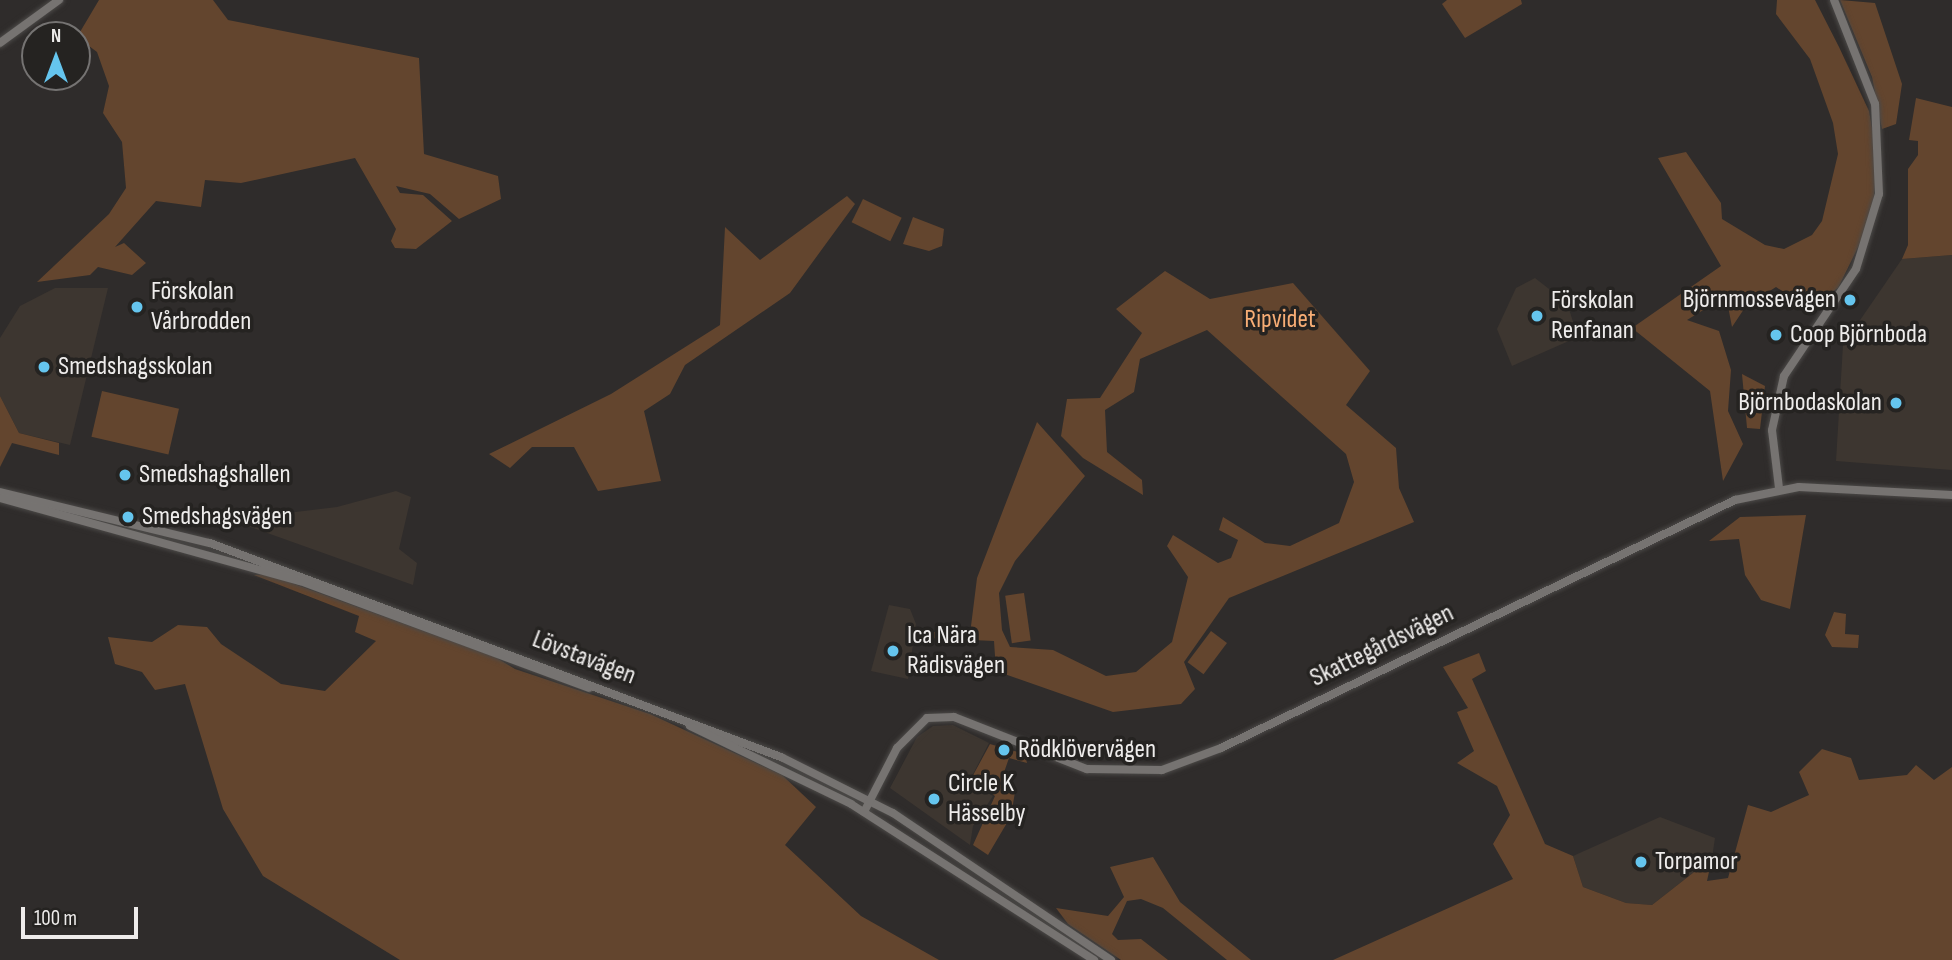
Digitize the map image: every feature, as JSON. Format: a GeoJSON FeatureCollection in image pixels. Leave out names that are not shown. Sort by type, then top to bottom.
{"type":"FeatureCollection","features":[{"type":"Feature","properties":{"kind":"street"},"geometry":{"type":"LineString","coordinates":[[0,43],[59,0]]}},
{"type":"Feature","properties":{"kind":"street"},"geometry":{"type":"LineString","coordinates":[[1779,488],[1772,430],[1784,376],[1856,269],[1879,194],[1875,104],[1834,0]]}},
{"type":"Feature","properties":{"kind":"street","name":"Skattegårdsvägen"},"geometry":{"type":"LineString","coordinates":[[870,801],[908,733],[939,715],[1087,769],[1143,772],[1181,765],[1714,509],[1779,488],[1952,495]]}},
{"type":"Feature","properties":{"kind":"street","name":"Lövstavägen"},"geometry":{"type":"LineString","coordinates":[[0,492],[210,543],[730,735],[870,801],[979,867],[1111,960]]}},
{"type":"Feature","properties":{"kind":"street","name":"Lövstavägen"},"geometry":{"type":"LineString","coordinates":[[0,498],[201,551],[352,600],[726,741],[864,812],[1094,960]]}},
{"type":"Feature","properties":{"kind":"street"},"geometry":{"type":"LineString","coordinates":[[864,812],[870,801]]}},
{"type":"Feature","properties":{"kind":"shaded area","name":"Björnbodaskolan"},"geometry":{"type":"Polygon","coordinates":[[[1952,255],[1952,470],[1836,461],[1843,345],[1902,259],[1952,255]]]}},
{"type":"Feature","properties":{"kind":"shaded area","name":"Förskolan Renfanan"},"geometry":{"type":"Polygon","coordinates":[[[1535,278],[1567,303],[1578,337],[1512,366],[1497,329],[1516,288],[1535,278]]]}},
{"type":"Feature","properties":{"kind":"shaded area","name":"Smedshagsskolan"},"geometry":{"type":"Polygon","coordinates":[[[55,288],[108,288],[70,445],[19,433],[0,396],[0,338],[20,306],[55,288]]]}},
{"type":"Feature","properties":{"kind":"shaded area"},"geometry":{"type":"Polygon","coordinates":[[[396,491],[411,497],[399,549],[417,563],[413,585],[245,525],[246,518],[337,507],[396,491]]]}},
{"type":"Feature","properties":{"kind":"shaded area"},"geometry":{"type":"Polygon","coordinates":[[[889,605],[910,609],[916,624],[908,679],[871,671],[889,605]]]}},
{"type":"Feature","properties":{"kind":"shaded area"},"geometry":{"type":"Polygon","coordinates":[[[953,725],[989,743],[970,780],[960,778],[993,796],[973,826],[970,845],[890,788],[917,737],[933,726],[953,725]]]}},
{"type":"Feature","properties":{"kind":"shaded area","name":"Torpamor"},"geometry":{"type":"Polygon","coordinates":[[[1660,817],[1715,838],[1712,858],[1652,905],[1626,903],[1583,887],[1573,856],[1660,817]]]}},
{"type":"Feature","properties":{"kind":"green space"},"geometry":{"type":"Polygon","coordinates":[[[99,0],[213,0],[228,20],[419,58],[424,154],[498,176],[501,199],[459,219],[430,194],[396,186],[400,193],[423,195],[452,221],[416,249],[395,248],[391,241],[396,229],[355,158],[241,183],[205,180],[201,207],[156,201],[115,247],[124,243],[146,263],[132,275],[98,267],[90,275],[37,282],[109,214],[126,188],[122,142],[103,113],[109,86],[97,52],[91,48],[91,21],[87,21],[99,0]]]}},
{"type":"Feature","properties":{"kind":"green space"},"geometry":{"type":"Polygon","coordinates":[[[1447,0],[1521,0],[1522,4],[1465,38],[1442,4],[1447,0]]]}},
{"type":"Feature","properties":{"kind":"green space"},"geometry":{"type":"Polygon","coordinates":[[[1777,0],[1815,0],[1839,47],[1869,111],[1877,156],[1874,196],[1865,233],[1838,288],[1808,308],[1776,287],[1746,306],[1732,327],[1726,296],[1687,320],[1719,331],[1731,370],[1728,411],[1743,444],[1723,481],[1710,391],[1632,328],[1721,266],[1658,158],[1686,152],[1721,203],[1722,219],[1765,245],[1784,249],[1812,235],[1822,221],[1838,154],[1833,123],[1810,59],[1776,14],[1777,0]]]}},
{"type":"Feature","properties":{"kind":"green space"},"geometry":{"type":"Polygon","coordinates":[[[1840,0],[1875,3],[1902,84],[1896,124],[1882,129],[1872,77],[1840,0]]]}},
{"type":"Feature","properties":{"kind":"green space"},"geometry":{"type":"Polygon","coordinates":[[[1916,98],[1952,107],[1952,255],[1902,259],[1908,245],[1908,169],[1918,155],[1918,141],[1909,140],[1916,98]]]}},
{"type":"Feature","properties":{"kind":"green space"},"geometry":{"type":"Polygon","coordinates":[[[847,196],[855,204],[790,293],[685,365],[670,394],[644,411],[661,481],[598,491],[574,447],[532,447],[510,468],[489,454],[611,394],[720,325],[725,227],[760,260],[847,196]]]}},
{"type":"Feature","properties":{"kind":"green space"},"geometry":{"type":"Polygon","coordinates":[[[863,199],[902,218],[890,241],[852,222],[863,199]]]}},
{"type":"Feature","properties":{"kind":"green space"},"geometry":{"type":"Polygon","coordinates":[[[913,217],[944,229],[942,246],[929,251],[903,244],[913,217]]]}},
{"type":"Feature","properties":{"kind":"green space","name":"Ripvidet"},"geometry":{"type":"Polygon","coordinates":[[[1165,271],[1210,299],[1293,283],[1370,371],[1346,405],[1396,448],[1399,488],[1414,522],[1229,598],[1184,662],[1195,689],[1181,704],[1113,712],[996,671],[994,641],[929,638],[934,632],[970,634],[977,578],[1037,422],[1085,476],[1015,561],[999,593],[1002,630],[1010,647],[1053,650],[1106,676],[1136,672],[1172,642],[1188,577],[1167,546],[1173,535],[1218,563],[1231,558],[1238,540],[1219,530],[1223,517],[1265,543],[1290,546],[1339,523],[1354,482],[1346,454],[1207,330],[1140,359],[1134,392],[1105,410],[1107,452],[1142,480],[1143,495],[1083,458],[1061,436],[1067,399],[1100,398],[1142,333],[1116,309],[1165,271]]]}},
{"type":"Feature","properties":{"kind":"green space"},"geometry":{"type":"Polygon","coordinates":[[[1742,374],[1765,386],[1760,429],[1747,428],[1742,374]]]}},
{"type":"Feature","properties":{"kind":"green space"},"geometry":{"type":"Polygon","coordinates":[[[102,391],[179,409],[168,455],[91,437],[102,391]]]}},
{"type":"Feature","properties":{"kind":"green space"},"geometry":{"type":"Polygon","coordinates":[[[0,396],[19,433],[59,443],[59,455],[12,443],[0,467],[0,396]]]}},
{"type":"Feature","properties":{"kind":"green space"},"geometry":{"type":"Polygon","coordinates":[[[1806,515],[1790,609],[1761,600],[1745,575],[1739,539],[1709,541],[1740,517],[1806,515]]]}},
{"type":"Feature","properties":{"kind":"green space"},"geometry":{"type":"Polygon","coordinates":[[[267,574],[495,657],[515,669],[650,714],[782,775],[816,807],[785,845],[861,916],[939,960],[400,960],[263,876],[223,809],[185,684],[155,690],[142,672],[115,664],[108,637],[152,642],[178,625],[207,627],[221,644],[281,684],[325,691],[376,641],[355,632],[359,616],[254,575],[267,574]]]}},
{"type":"Feature","properties":{"kind":"green space"},"geometry":{"type":"Polygon","coordinates":[[[1024,593],[1031,641],[1012,643],[1005,596],[1024,593]]]}},
{"type":"Feature","properties":{"kind":"green space"},"geometry":{"type":"Polygon","coordinates":[[[1834,612],[1846,614],[1845,634],[1859,635],[1858,648],[1832,647],[1825,635],[1834,612]]]}},
{"type":"Feature","properties":{"kind":"green space"},"geometry":{"type":"Polygon","coordinates":[[[1211,631],[1227,643],[1204,674],[1188,662],[1211,631]]]}},
{"type":"Feature","properties":{"kind":"green space"},"geometry":{"type":"Polygon","coordinates":[[[1479,653],[1486,671],[1472,679],[1545,844],[1573,856],[1583,887],[1626,903],[1652,905],[1712,858],[1707,881],[1728,878],[1748,805],[1771,812],[1809,795],[1799,772],[1822,749],[1851,758],[1859,780],[1907,775],[1916,765],[1934,780],[1952,767],[1952,960],[1333,960],[1513,879],[1493,844],[1510,815],[1497,786],[1457,763],[1474,751],[1457,712],[1468,708],[1443,667],[1479,653]]]}},
{"type":"Feature","properties":{"kind":"green space"},"geometry":{"type":"Polygon","coordinates":[[[990,744],[1025,754],[1027,763],[1009,758],[1000,784],[1015,792],[1011,816],[988,855],[973,845],[995,796],[971,779],[990,744]]]}},
{"type":"Feature","properties":{"kind":"green space"},"geometry":{"type":"Polygon","coordinates":[[[1153,857],[1180,902],[1251,960],[1227,960],[1163,908],[1141,899],[1127,901],[1112,934],[1118,940],[1141,939],[1168,960],[1121,960],[1068,924],[1056,908],[1108,916],[1124,897],[1110,867],[1153,857]]]}},
{"type":"Feature","properties":{"kind":"place","name":"Björnmossevägen"},"geometry":{"type":"Point","coordinates":[1850,300]}},
{"type":"Feature","properties":{"kind":"place","name":"Förskolan Vårbrodden"},"geometry":{"type":"Point","coordinates":[137,307]}},
{"type":"Feature","properties":{"kind":"place","name":"Förskolan Renfanan"},"geometry":{"type":"Point","coordinates":[1537,316]}},
{"type":"Feature","properties":{"kind":"place","name":"Coop Björnboda"},"geometry":{"type":"Point","coordinates":[1776,335]}},
{"type":"Feature","properties":{"kind":"place","name":"Smedshagsskolan"},"geometry":{"type":"Point","coordinates":[44,367]}},
{"type":"Feature","properties":{"kind":"place","name":"Björnbodaskolan"},"geometry":{"type":"Point","coordinates":[1896,403]}},
{"type":"Feature","properties":{"kind":"place","name":"Smedshagshallen"},"geometry":{"type":"Point","coordinates":[125,475]}},
{"type":"Feature","properties":{"kind":"place","name":"Smedshagsvägen"},"geometry":{"type":"Point","coordinates":[128,517]}},
{"type":"Feature","properties":{"kind":"place","name":"Ica Nära Rädisvägen"},"geometry":{"type":"Point","coordinates":[893,651]}},
{"type":"Feature","properties":{"kind":"place","name":"Rödklövervägen"},"geometry":{"type":"Point","coordinates":[1004,750]}},
{"type":"Feature","properties":{"kind":"place","name":"Circle K Hässelby"},"geometry":{"type":"Point","coordinates":[934,799]}},
{"type":"Feature","properties":{"kind":"place","name":"Torpamor"},"geometry":{"type":"Point","coordinates":[1641,862]}}]}
